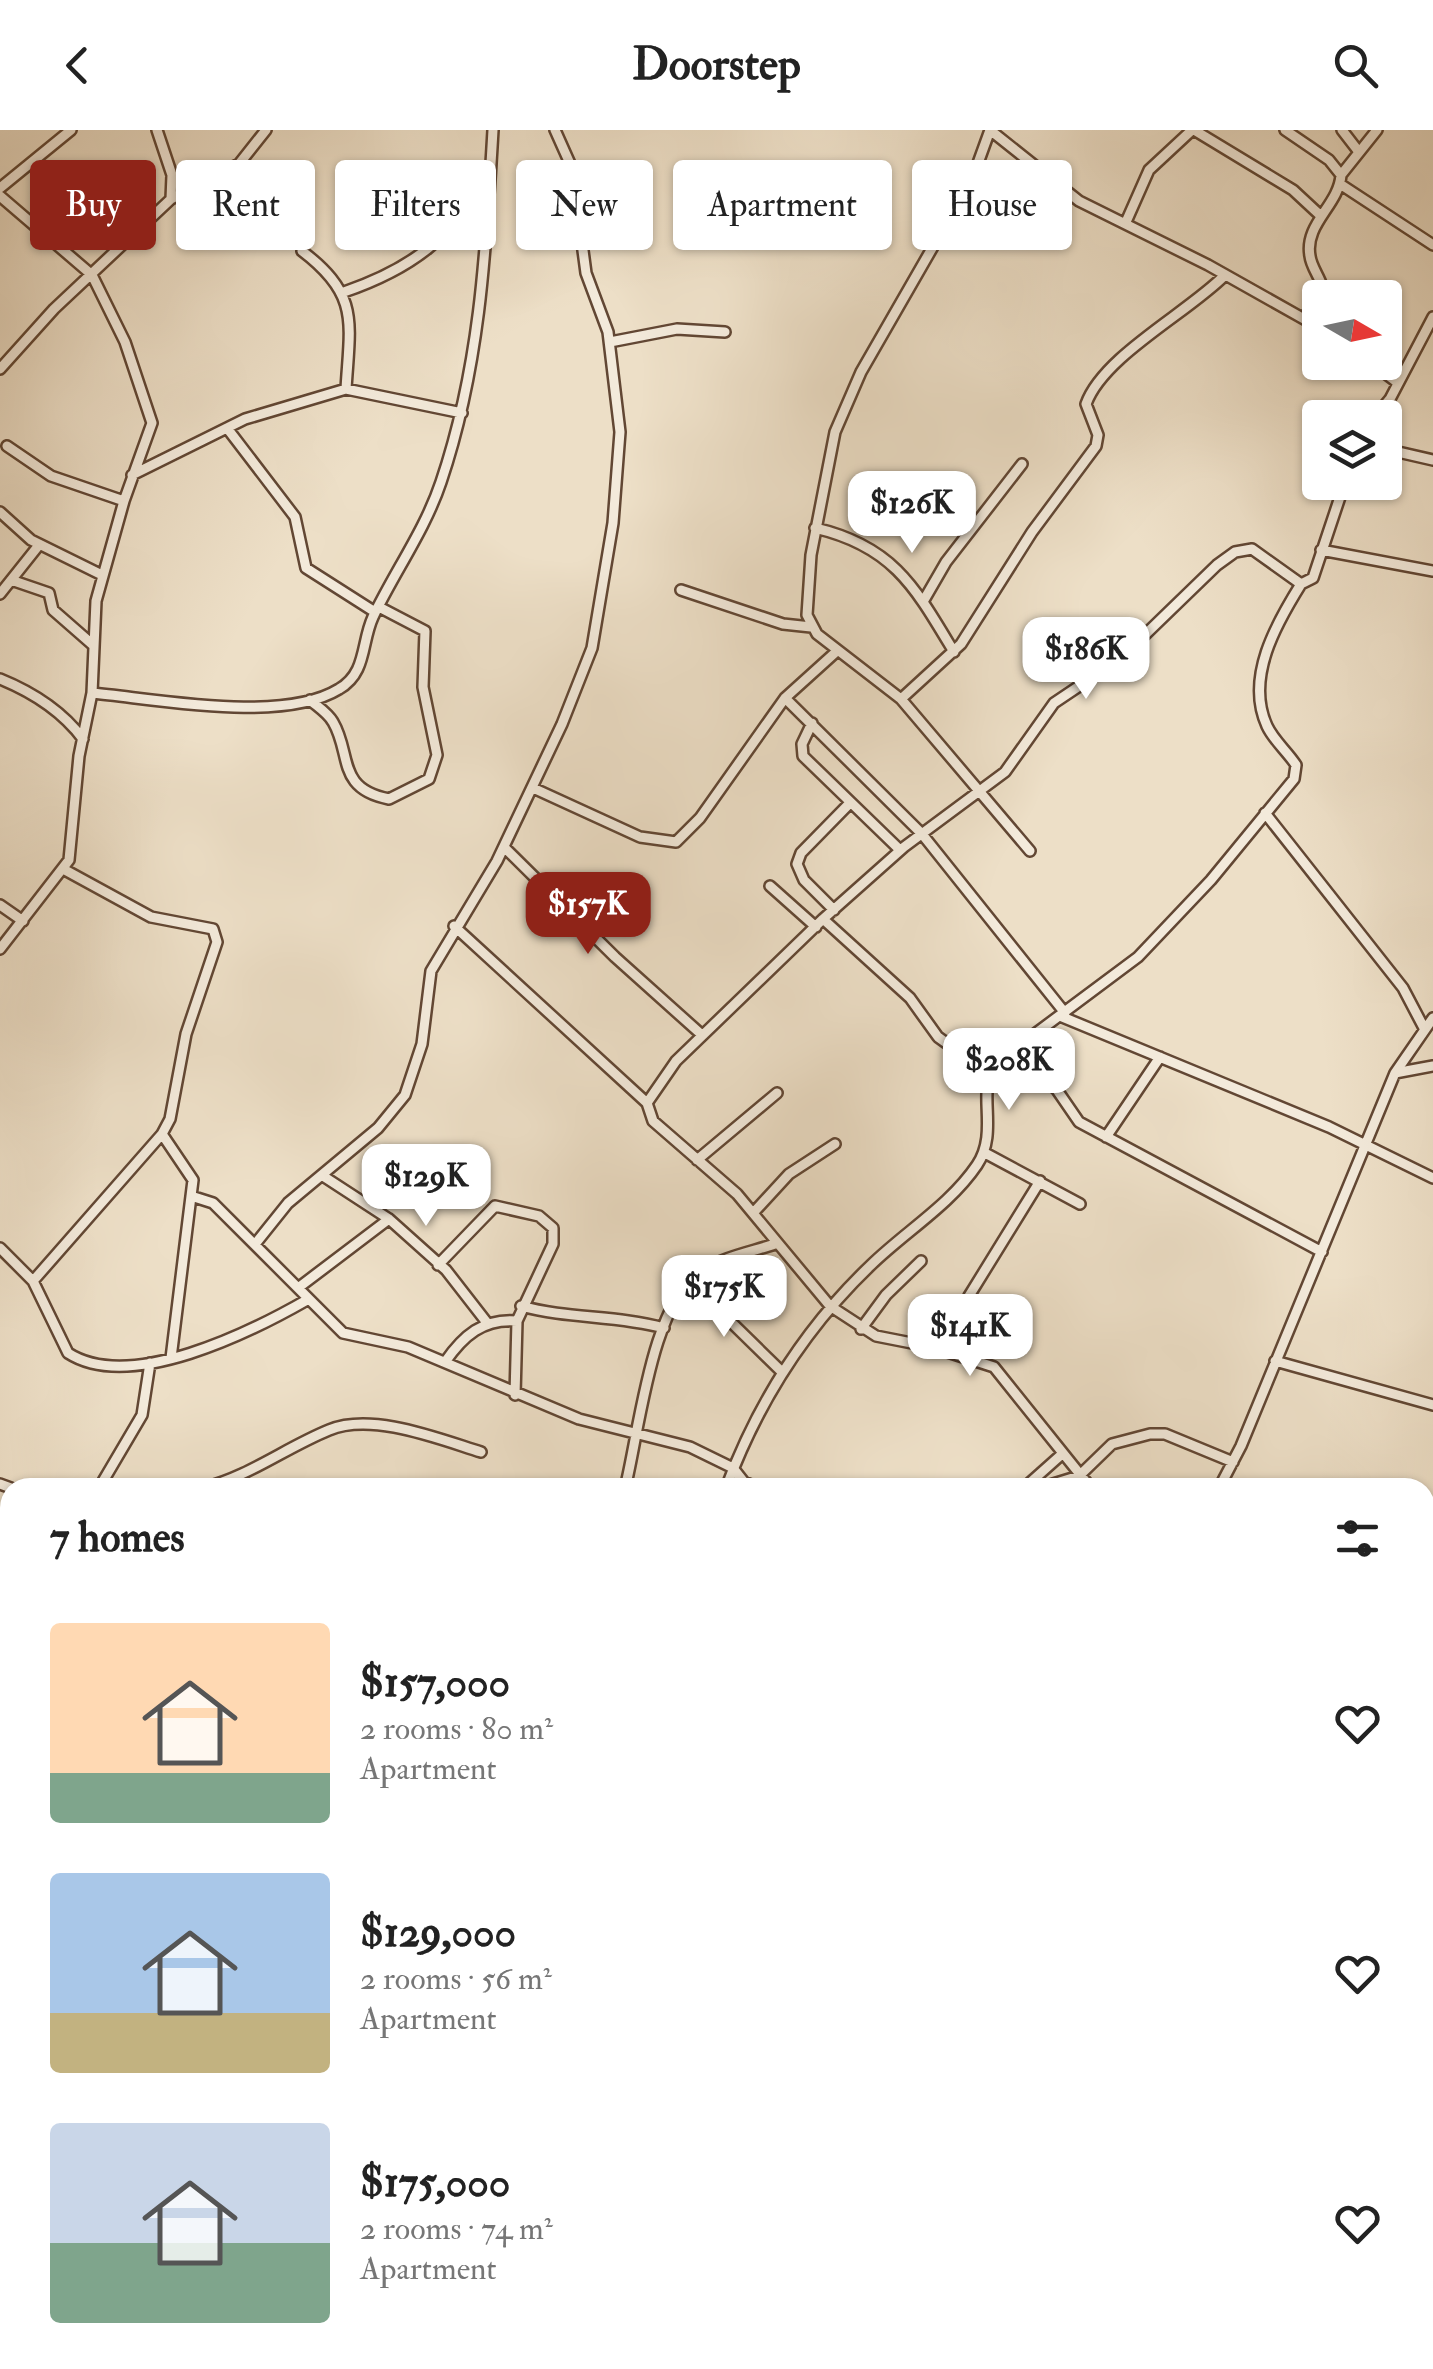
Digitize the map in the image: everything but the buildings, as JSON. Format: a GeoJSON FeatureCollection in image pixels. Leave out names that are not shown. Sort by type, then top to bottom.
{"type":"FeatureCollection","features":[{"type":"Feature","properties":{"kind":"street"},"geometry":{"type":"LineString","coordinates":[[0,188],[72,130]]}},
{"type":"Feature","properties":{"kind":"street"},"geometry":{"type":"LineString","coordinates":[[157,130],[172,176],[171,199]]}},
{"type":"Feature","properties":{"kind":"street"},"geometry":{"type":"LineString","coordinates":[[0,370],[171,199],[239,164],[266,130]]}},
{"type":"Feature","properties":{"kind":"street"},"geometry":{"type":"LineString","coordinates":[[492,160],[494,130]]}},
{"type":"Feature","properties":{"kind":"street"},"geometry":{"type":"LineString","coordinates":[[256,1244],[288,1203],[378,1128],[405,1094],[422,1044],[431,971],[454,926],[504,848],[584,676],[601,612],[620,432],[610,342],[586,273],[572,168],[555,130]]}},
{"type":"Feature","properties":{"kind":"street"},"geometry":{"type":"LineString","coordinates":[[1030,851],[900,699],[811,626],[806,599],[824,473],[848,400],[973,177],[990,130],[1066,194],[1302,316]]}},
{"type":"Feature","properties":{"kind":"street"},"geometry":{"type":"LineString","coordinates":[[1126,222],[1158,157],[1193,130],[1215,147],[1293,190],[1320,216]]}},
{"type":"Feature","properties":{"kind":"street"},"geometry":{"type":"LineString","coordinates":[[1284,130],[1329,160],[1340,180],[1433,245]]}},
{"type":"Feature","properties":{"kind":"street"},"geometry":{"type":"LineString","coordinates":[[1342,130],[1359,152]]}},
{"type":"Feature","properties":{"kind":"street"},"geometry":{"type":"LineString","coordinates":[[1320,280],[1309,250],[1320,216],[1340,180],[1377,130]]}},
{"type":"Feature","properties":{"kind":"street"},"geometry":{"type":"LineString","coordinates":[[0,196],[92,275],[126,342],[152,423],[132,474],[102,575],[92,693],[83,739],[74,832],[64,870],[0,948]]}},
{"type":"Feature","properties":{"kind":"street"},"geometry":{"type":"LineString","coordinates":[[344,292],[416,260],[429,250]]}},
{"type":"Feature","properties":{"kind":"street"},"geometry":{"type":"LineString","coordinates":[[92,693],[232,707],[310,700],[354,678],[377,610],[426,520],[462,413],[478,336],[485,250]]}},
{"type":"Feature","properties":{"kind":"street"},"geometry":{"type":"LineString","coordinates":[[302,251],[327,270],[344,292],[349,323],[346,389]]}},
{"type":"Feature","properties":{"kind":"street"},"geometry":{"type":"LineString","coordinates":[[900,699],[954,652],[1096,446],[1096,426],[1086,404],[1091,392],[1112,368],[1202,298],[1225,274]]}},
{"type":"Feature","properties":{"kind":"street"},"geometry":{"type":"LineString","coordinates":[[1386,400],[1433,317]]}},
{"type":"Feature","properties":{"kind":"street"},"geometry":{"type":"LineString","coordinates":[[610,342],[678,329],[725,332]]}},
{"type":"Feature","properties":{"kind":"street"},"geometry":{"type":"LineString","coordinates":[[1394,380],[1398,383]]}},
{"type":"Feature","properties":{"kind":"street"},"geometry":{"type":"LineString","coordinates":[[132,474],[227,428],[346,389],[462,413]]}},
{"type":"Feature","properties":{"kind":"street"},"geometry":{"type":"LineString","coordinates":[[227,428],[295,518],[310,572],[377,610],[425,631],[421,670],[437,755],[429,778],[389,799],[362,787],[348,774],[332,721],[310,700]]}},
{"type":"Feature","properties":{"kind":"street"},"geometry":{"type":"LineString","coordinates":[[7,446],[51,476],[124,501]]}},
{"type":"Feature","properties":{"kind":"street"},"geometry":{"type":"LineString","coordinates":[[1402,454],[1433,460]]}},
{"type":"Feature","properties":{"kind":"street"},"geometry":{"type":"LineString","coordinates":[[924,600],[946,562],[1022,464]]}},
{"type":"Feature","properties":{"kind":"street"},"geometry":{"type":"LineString","coordinates":[[988,1072],[1138,957],[1211,880],[1296,774],[1296,765],[1266,724],[1261,692],[1274,627],[1301,584],[1313,578],[1339,500]]}},
{"type":"Feature","properties":{"kind":"street"},"geometry":{"type":"LineString","coordinates":[[0,512],[39,544],[102,575]]}},
{"type":"Feature","properties":{"kind":"street"},"geometry":{"type":"LineString","coordinates":[[815,528],[869,546],[911,582],[954,652]]}},
{"type":"Feature","properties":{"kind":"street"},"geometry":{"type":"LineString","coordinates":[[0,594],[39,544]]}},
{"type":"Feature","properties":{"kind":"street"},"geometry":{"type":"LineString","coordinates":[[1322,550],[1433,570]]}},
{"type":"Feature","properties":{"kind":"street"},"geometry":{"type":"LineString","coordinates":[[647,1103],[653,1089],[702,1035],[900,850],[1005,772],[1054,703],[1121,658],[1179,596],[1235,552],[1260,553],[1284,577],[1301,584]]}},
{"type":"Feature","properties":{"kind":"street"},"geometry":{"type":"LineString","coordinates":[[0,573],[49,593],[54,610],[94,646]]}},
{"type":"Feature","properties":{"kind":"street"},"geometry":{"type":"LineString","coordinates":[[681,590],[783,624],[811,626]]}},
{"type":"Feature","properties":{"kind":"street"},"geometry":{"type":"LineString","coordinates":[[533,788],[640,837],[676,842],[700,818],[785,698],[837,651]]}},
{"type":"Feature","properties":{"kind":"street"},"geometry":{"type":"LineString","coordinates":[[0,678],[25,689],[60,714],[83,739]]}},
{"type":"Feature","properties":{"kind":"street"},"geometry":{"type":"LineString","coordinates":[[785,698],[922,834],[1062,1014],[1366,1143],[1433,1178]]}},
{"type":"Feature","properties":{"kind":"street"},"geometry":{"type":"LineString","coordinates":[[812,723],[802,744],[803,756],[900,850]]}},
{"type":"Feature","properties":{"kind":"street"},"geometry":{"type":"LineString","coordinates":[[834,910],[804,880],[796,864],[849,804]]}},
{"type":"Feature","properties":{"kind":"street"},"geometry":{"type":"LineString","coordinates":[[1264,813],[1402,988],[1424,1028]]}},
{"type":"Feature","properties":{"kind":"street"},"geometry":{"type":"LineString","coordinates":[[504,848],[615,958],[702,1035]]}},
{"type":"Feature","properties":{"kind":"street"},"geometry":{"type":"LineString","coordinates":[[33,1282],[162,1134],[170,1119],[186,1034],[214,957],[217,934],[209,927],[151,916],[64,870]]}},
{"type":"Feature","properties":{"kind":"street"},"geometry":{"type":"LineString","coordinates":[[770,886],[910,998],[938,1037],[988,1072]]}},
{"type":"Feature","properties":{"kind":"street"},"geometry":{"type":"LineString","coordinates":[[0,905],[23,921]]}},
{"type":"Feature","properties":{"kind":"street"},"geometry":{"type":"LineString","coordinates":[[454,926],[647,1103],[653,1121],[754,1212],[775,1244],[830,1306],[862,1330],[994,1368],[1079,1476]]}},
{"type":"Feature","properties":{"kind":"street"},"geometry":{"type":"LineString","coordinates":[[1224,1478],[1395,1073],[1433,1018]]}},
{"type":"Feature","properties":{"kind":"street"},"geometry":{"type":"LineString","coordinates":[[1014,1049],[1057,1090],[1080,1122],[1322,1252]]}},
{"type":"Feature","properties":{"kind":"street"},"geometry":{"type":"LineString","coordinates":[[1106,1136],[1160,1057]]}},
{"type":"Feature","properties":{"kind":"street"},"geometry":{"type":"LineString","coordinates":[[1395,1073],[1433,1066]]}},
{"type":"Feature","properties":{"kind":"street"},"geometry":{"type":"LineString","coordinates":[[730,1478],[782,1372],[830,1306],[962,1185],[984,1152],[990,1120],[988,1072]]}},
{"type":"Feature","properties":{"kind":"street"},"geometry":{"type":"LineString","coordinates":[[697,1160],[777,1094]]}},
{"type":"Feature","properties":{"kind":"street"},"geometry":{"type":"LineString","coordinates":[[162,1134],[189,1168],[193,1180],[171,1358]]}},
{"type":"Feature","properties":{"kind":"street"},"geometry":{"type":"LineString","coordinates":[[754,1212],[789,1174],[835,1144]]}},
{"type":"Feature","properties":{"kind":"street"},"geometry":{"type":"LineString","coordinates":[[984,1152],[1080,1204]]}},
{"type":"Feature","properties":{"kind":"street"},"geometry":{"type":"LineString","coordinates":[[323,1176],[389,1220],[452,1275],[488,1324]]}},
{"type":"Feature","properties":{"kind":"street"},"geometry":{"type":"LineString","coordinates":[[948,1352],[970,1296],[1040,1181]]}},
{"type":"Feature","properties":{"kind":"street"},"geometry":{"type":"LineString","coordinates":[[191,1196],[213,1203],[343,1332],[397,1344],[515,1396],[633,1436],[690,1448],[734,1468],[741,1478]]}},
{"type":"Feature","properties":{"kind":"street"},"geometry":{"type":"LineString","coordinates":[[438,1265],[495,1206],[540,1216],[553,1228],[553,1244],[520,1306],[515,1396]]}},
{"type":"Feature","properties":{"kind":"street"},"geometry":{"type":"LineString","coordinates":[[298,1288],[389,1220]]}},
{"type":"Feature","properties":{"kind":"street"},"geometry":{"type":"LineString","coordinates":[[627,1478],[633,1436],[664,1328],[689,1281],[710,1266],[775,1244]]}},
{"type":"Feature","properties":{"kind":"street"},"geometry":{"type":"LineString","coordinates":[[0,1248],[33,1282],[73,1357],[150,1364],[252,1332],[307,1300]]}},
{"type":"Feature","properties":{"kind":"street"},"geometry":{"type":"LineString","coordinates":[[862,1330],[886,1295],[920,1261]]}},
{"type":"Feature","properties":{"kind":"street"},"geometry":{"type":"LineString","coordinates":[[689,1281],[782,1372]]}},
{"type":"Feature","properties":{"kind":"street"},"geometry":{"type":"LineString","coordinates":[[520,1306],[559,1315],[616,1316],[664,1328]]}},
{"type":"Feature","properties":{"kind":"street"},"geometry":{"type":"LineString","coordinates":[[445,1362],[466,1335],[488,1324],[517,1321]]}},
{"type":"Feature","properties":{"kind":"street"},"geometry":{"type":"LineString","coordinates":[[1275,1361],[1433,1405]]}},
{"type":"Feature","properties":{"kind":"street"},"geometry":{"type":"LineString","coordinates":[[104,1478],[142,1415],[150,1364]]}},
{"type":"Feature","properties":{"kind":"street"},"geometry":{"type":"LineString","coordinates":[[234,1478],[342,1426],[380,1426],[481,1452]]}},
{"type":"Feature","properties":{"kind":"street"},"geometry":{"type":"LineString","coordinates":[[1072,1478],[1104,1449],[1150,1434],[1166,1434],[1233,1462]]}},
{"type":"Feature","properties":{"kind":"street"},"geometry":{"type":"LineString","coordinates":[[1036,1478],[1061,1456]]}}]}
